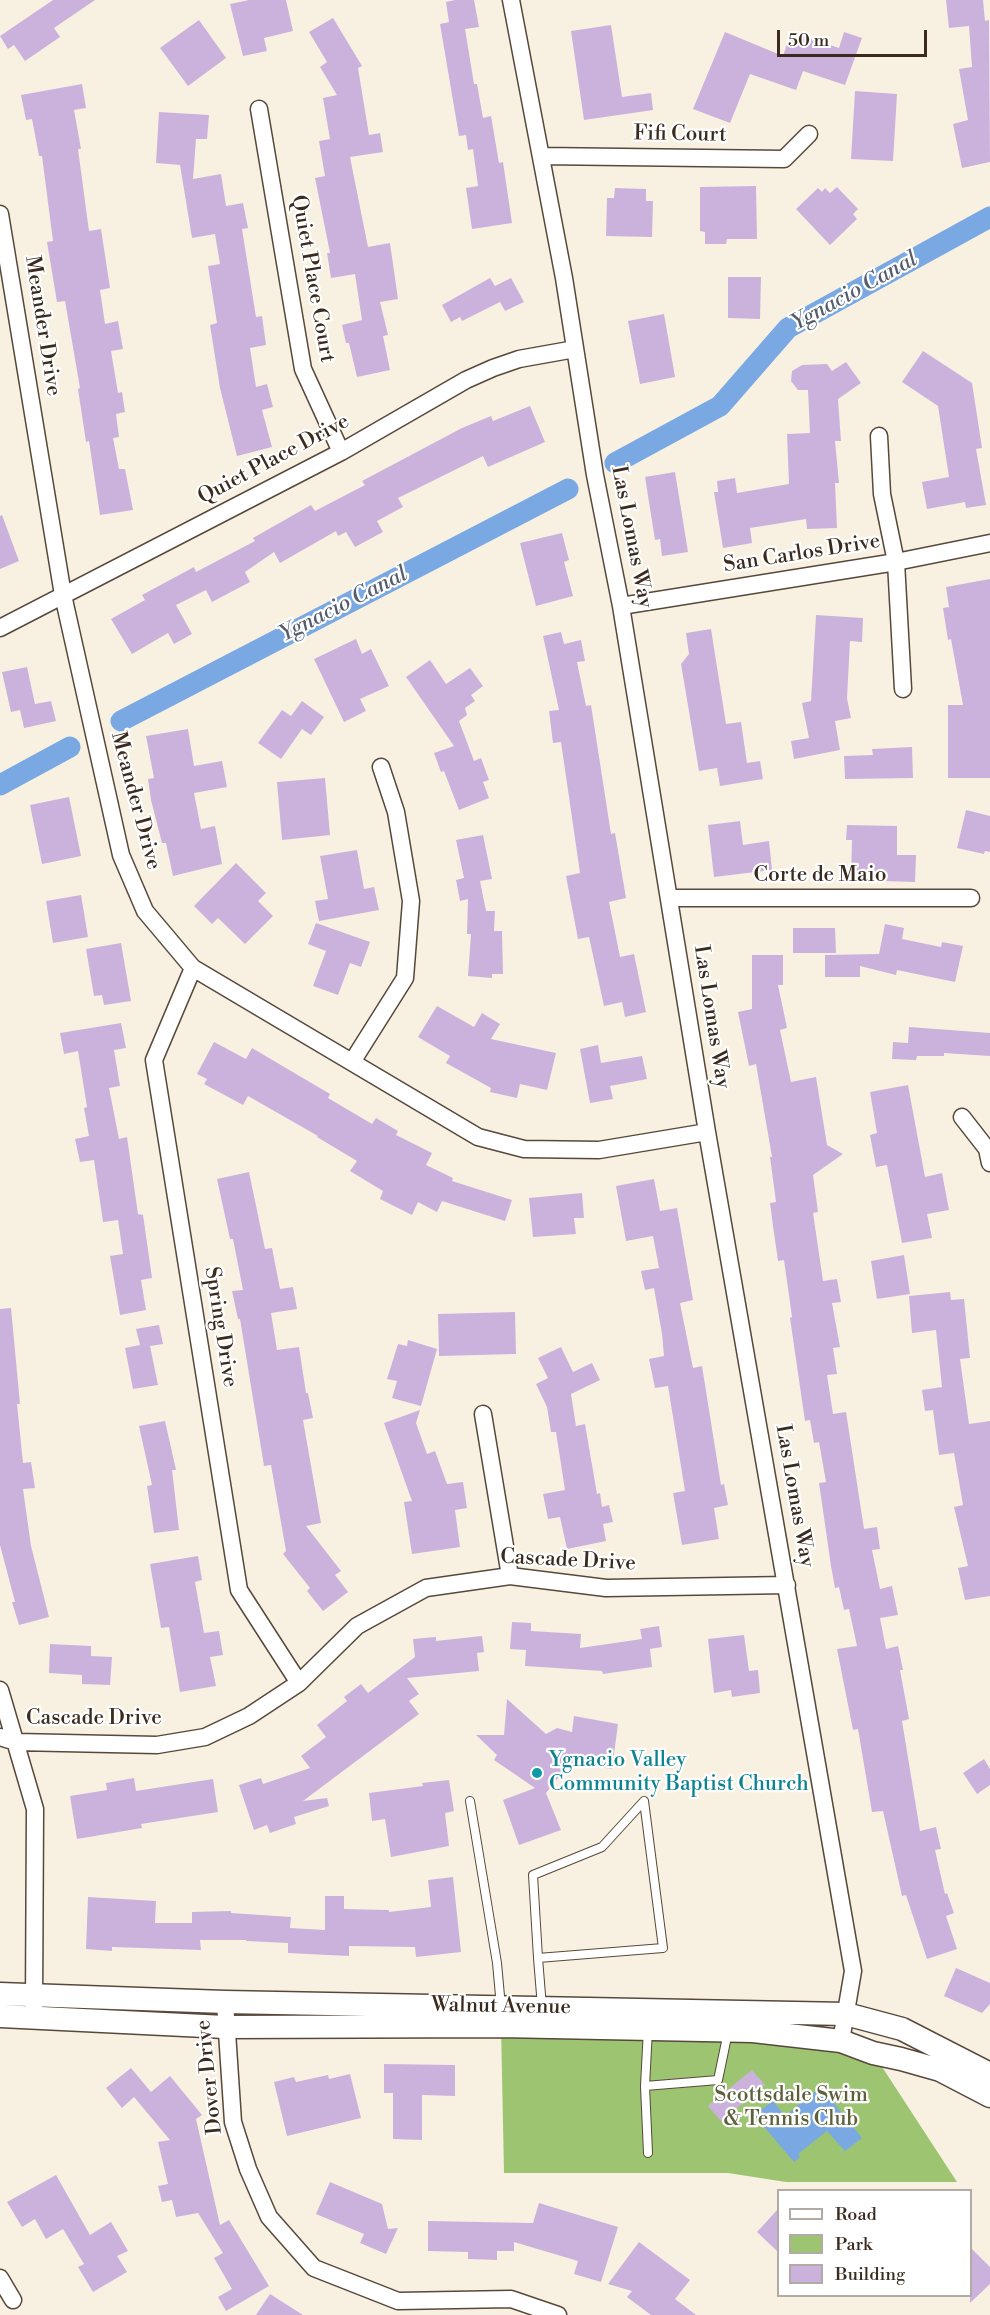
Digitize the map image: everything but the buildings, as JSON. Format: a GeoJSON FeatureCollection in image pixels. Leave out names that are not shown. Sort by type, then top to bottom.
{"type":"FeatureCollection","features":[{"type":"Feature","properties":{"kind":"street","name":"Las Lomas Way"},"geometry":{"type":"LineString","coordinates":[[511,0],[541,156],[595,475],[621,606],[707,1132],[854,1971],[842,2041]]}},
{"type":"Feature","properties":{"kind":"street","name":"Quiet Place Court"},"geometry":{"type":"LineString","coordinates":[[258,109],[303,369],[341,452]]}},
{"type":"Feature","properties":{"kind":"street","name":"Fifi Court"},"geometry":{"type":"LineString","coordinates":[[541,156],[784,159],[809,134]]}},
{"type":"Feature","properties":{"kind":"street","name":"Meander Drive"},"geometry":{"type":"LineString","coordinates":[[0,214],[63,595],[121,855],[145,911],[193,968],[478,1137],[524,1149],[599,1150],[707,1132]]}},
{"type":"Feature","properties":{"kind":"street","name":"Quiet Place Drive"},"geometry":{"type":"LineString","coordinates":[[0,628],[341,452],[466,380],[519,359],[575,349]]}},
{"type":"Feature","properties":{"kind":"street"},"geometry":{"type":"LineString","coordinates":[[879,436],[882,495],[896,562],[903,689]]}},
{"type":"Feature","properties":{"kind":"street","name":"San Carlos Drive"},"geometry":{"type":"LineString","coordinates":[[621,606],[896,562],[990,543]]}},
{"type":"Feature","properties":{"kind":"street"},"geometry":{"type":"LineString","coordinates":[[352,1062],[405,978],[411,901],[396,812],[381,767]]}},
{"type":"Feature","properties":{"kind":"street","name":"Corte de Maio"},"geometry":{"type":"LineString","coordinates":[[669,898],[971,898]]}},
{"type":"Feature","properties":{"kind":"street","name":"Spring Drive"},"geometry":{"type":"LineString","coordinates":[[193,968],[154,1060],[239,1590],[299,1683]]}},
{"type":"Feature","properties":{"kind":"street"},"geometry":{"type":"LineString","coordinates":[[962,1117],[987,1149],[990,1163]]}},
{"type":"Feature","properties":{"kind":"street"},"geometry":{"type":"LineString","coordinates":[[483,1414],[510,1576]]}},
{"type":"Feature","properties":{"kind":"street","name":"Cascade Drive"},"geometry":{"type":"LineString","coordinates":[[8,1740],[157,1745],[205,1737],[249,1716],[299,1683],[357,1626],[426,1588],[510,1576],[606,1588],[787,1585]]}},
{"type":"Feature","properties":{"kind":"street"},"geometry":{"type":"LineString","coordinates":[[0,1690],[8,1740],[35,1809],[34,2005]]}},
{"type":"Feature","properties":{"kind":"street","name":"Walnut Avenue"},"geometry":{"type":"LineString","coordinates":[[0,1994],[34,2005],[225,2027],[501,2026],[753,2031],[842,2041],[873,2054],[940,2070],[990,2096]]}},
{"type":"Feature","properties":{"kind":"street","name":"Walnut Avenue"},"geometry":{"type":"LineString","coordinates":[[0,2016],[34,2005],[225,2002],[846,2014],[902,2029],[990,2074]]}},
{"type":"Feature","properties":{"kind":"street","name":"Dover Drive"},"geometry":{"type":"LineString","coordinates":[[225,2002],[233,2122],[248,2169],[270,2217],[314,2268],[398,2301],[511,2299],[558,2315]]}},
{"type":"Feature","properties":{"kind":"street"},"geometry":{"type":"LineString","coordinates":[[0,2278],[13,2300]]}},
{"type":"Feature","properties":{"kind":"lane"},"geometry":{"type":"LineString","coordinates":[[470,1800],[494,1945],[501,2007]]}},
{"type":"Feature","properties":{"kind":"lane"},"geometry":{"type":"LineString","coordinates":[[538,1958],[663,1948],[644,1801],[602,1847],[534,1875],[538,1958],[542,2008]]}},
{"type":"Feature","properties":{"kind":"lane"},"geometry":{"type":"LineString","coordinates":[[648,2028],[645,2086],[648,2153]]}},
{"type":"Feature","properties":{"kind":"lane"},"geometry":{"type":"LineString","coordinates":[[645,2086],[718,2080],[728,2032]]}},
{"type":"Feature","properties":{"kind":"green space","name":"Scottsdale Swim & Tennis Club"},"geometry":{"type":"Polygon","coordinates":[[[501,2026],[641,2028],[873,2053],[957,2182],[786,2182],[728,2173],[504,2173],[501,2026]]]}},
{"type":"Feature","properties":{"kind":"water"},"geometry":{"type":"Polygon","coordinates":[[[821,2087],[862,2138],[845,2151],[827,2131],[798,2154],[800,2157],[794,2162],[754,2115],[773,2101],[785,2116],[821,2087]]]}},
{"type":"Feature","properties":{"kind":"waterway","name":"Ygnacio Canal"},"geometry":{"type":"LineString","coordinates":[[615,463],[720,406],[788,328],[990,217]]}},
{"type":"Feature","properties":{"kind":"waterway","name":"Ygnacio Canal"},"geometry":{"type":"LineString","coordinates":[[121,721],[568,489]]}},
{"type":"Feature","properties":{"kind":"waterway","name":"Ygnacio Canal"},"geometry":{"type":"LineString","coordinates":[[0,785],[70,747]]}},
{"type":"Feature","properties":{"kind":"place","name":"Ygnacio Valley Community Baptist Church"},"geometry":{"type":"Point","coordinates":[537,1773]}}]}
